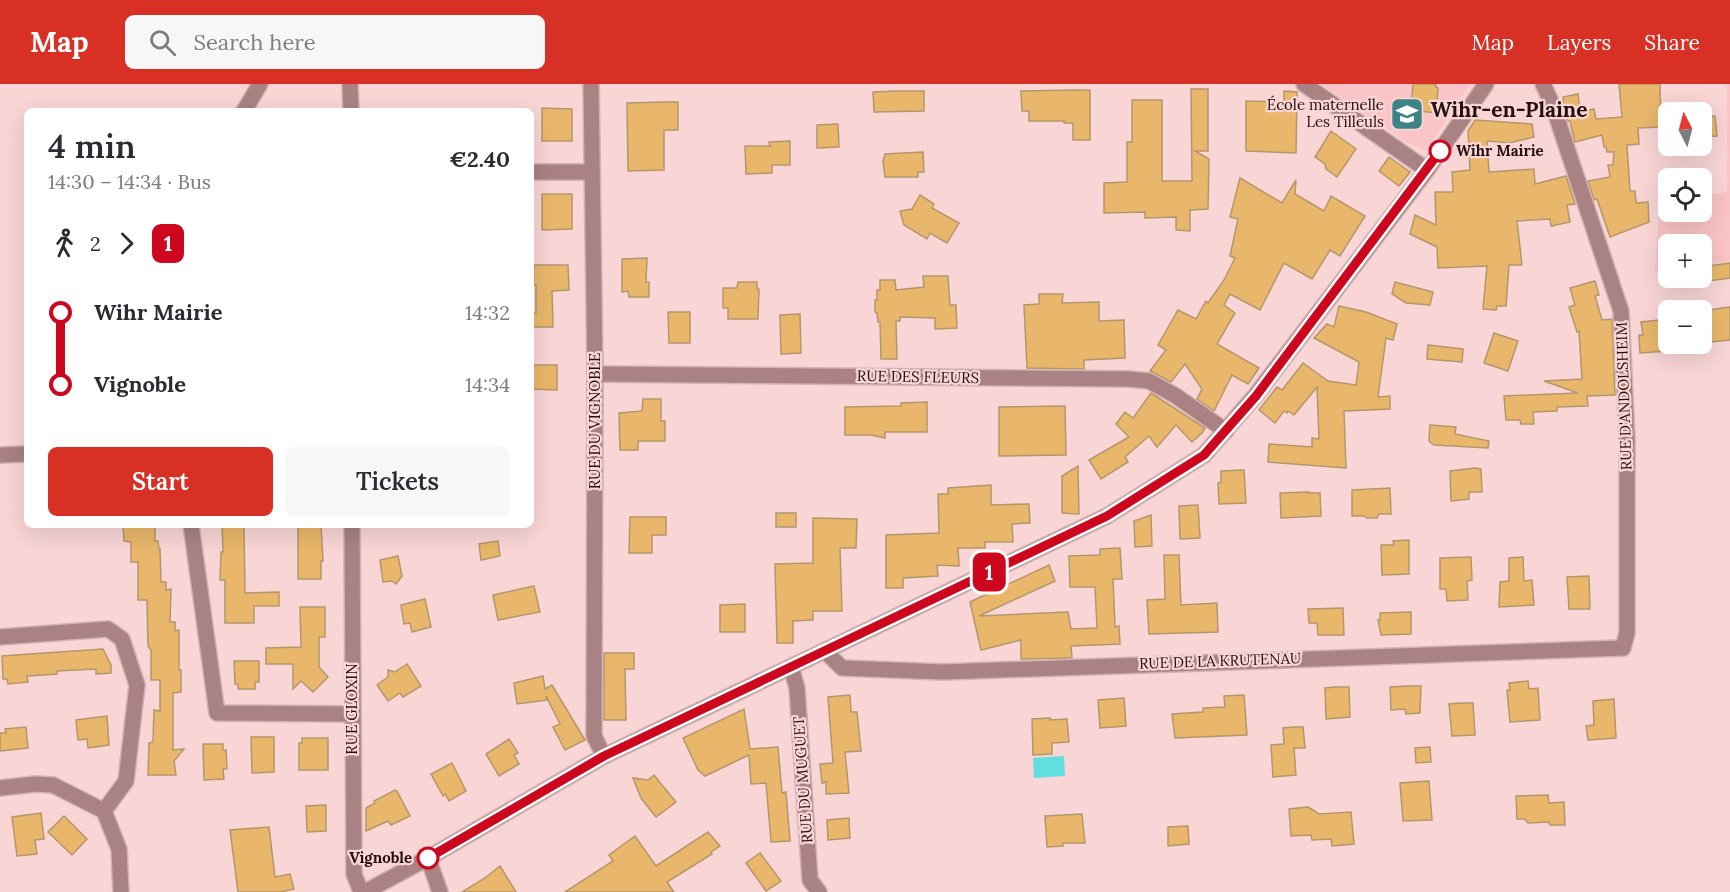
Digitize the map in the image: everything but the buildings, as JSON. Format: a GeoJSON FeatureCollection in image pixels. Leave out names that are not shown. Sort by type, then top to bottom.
{"type":"FeatureCollection","features":[{"type":"Feature","properties":{"kind":"street"},"geometry":{"type":"LineString","coordinates":[[246,108],[260,84]]}},
{"type":"Feature","properties":{"kind":"street"},"geometry":{"type":"LineString","coordinates":[[350,84],[351,108]]}},
{"type":"Feature","properties":{"kind":"street","name":"RUE DU VIGNOBLE"},"geometry":{"type":"LineString","coordinates":[[591,84],[595,374],[594,736],[604,756]]}},
{"type":"Feature","properties":{"kind":"street"},"geometry":{"type":"LineString","coordinates":[[1304,84],[1427,170]]}},
{"type":"Feature","properties":{"kind":"street"},"geometry":{"type":"LineString","coordinates":[[363,892],[428,858],[604,756],[1107,516],[1204,455],[1256,396],[1427,170],[1486,84]]}},
{"type":"Feature","properties":{"kind":"street","name":"RUE D'ANDOLSHEIM"},"geometry":{"type":"LineString","coordinates":[[1543,84],[1553,106],[1621,310],[1628,447],[1627,633],[1623,648]]}},
{"type":"Feature","properties":{"kind":"street"},"geometry":{"type":"LineString","coordinates":[[534,172],[592,172]]}},
{"type":"Feature","properties":{"kind":"street","name":"RUE DES FLEURS"},"geometry":{"type":"LineString","coordinates":[[595,374],[1129,379],[1149,381],[1176,396],[1226,431]]}},
{"type":"Feature","properties":{"kind":"street"},"geometry":{"type":"LineString","coordinates":[[0,455],[24,454]]}},
{"type":"Feature","properties":{"kind":"street"},"geometry":{"type":"LineString","coordinates":[[191,528],[217,713],[352,714]]}},
{"type":"Feature","properties":{"kind":"street","name":"RUE GLOXIN"},"geometry":{"type":"LineString","coordinates":[[352,528],[354,874],[363,892]]}},
{"type":"Feature","properties":{"kind":"street"},"geometry":{"type":"LineString","coordinates":[[0,637],[108,629],[122,639],[137,685],[126,781],[104,811]]}},
{"type":"Feature","properties":{"kind":"street","name":"RUE DE LA KRUTENAU"},"geometry":{"type":"LineString","coordinates":[[825,651],[842,668],[943,672],[1623,648]]}},
{"type":"Feature","properties":{"kind":"street","name":"RUE DU MUGUET"},"geometry":{"type":"LineString","coordinates":[[791,667],[797,688],[810,880],[819,892]]}},
{"type":"Feature","properties":{"kind":"street"},"geometry":{"type":"LineString","coordinates":[[0,788],[35,784],[53,785],[104,811],[119,849],[121,892]]}},
{"type":"Feature","properties":{"kind":"street"},"geometry":{"type":"LineString","coordinates":[[428,858],[440,892]]}},
{"type":"Feature","properties":{"kind":"shaded area","name":"École maternelle Les Tilleuls"},"geometry":{"type":"Polygon","coordinates":[[[1321,84],[1470,84],[1426,151],[1409,144],[1321,84]]]}},
{"type":"Feature","properties":{"kind":"shaded area"},"geometry":{"type":"Polygon","coordinates":[[[1727,84],[1730,84],[1730,261],[1712,263],[1712,234],[1658,234],[1658,271],[1655,271],[1658,222],[1712,222],[1712,194],[1727,192],[1727,84]]]}},
{"type":"Feature","properties":{"kind":"water"},"geometry":{"type":"Polygon","coordinates":[[[1064,756],[1065,776],[1034,778],[1033,758],[1064,756]]]}},
{"type":"Feature","properties":{"kind":"bus line","name":"1"},"geometry":{"type":"LineString","coordinates":[[428,858],[604,756],[1107,516],[1204,455],[1256,396],[1440,151]]}},
{"type":"Feature","properties":{"kind":"place","name":"École maternelle Les Tilleuls"},"geometry":{"type":"Point","coordinates":[1407,114]}},
{"type":"Feature","properties":{"kind":"place","name":"Wihr Mairie"},"geometry":{"type":"Point","coordinates":[1440,151]}},
{"type":"Feature","properties":{"kind":"place","name":"Vignoble"},"geometry":{"type":"Point","coordinates":[428,858]}},
{"type":"Feature","properties":{"kind":"district","name":"Wihr-en-Plaine"},"geometry":{"type":"Point","coordinates":[1509,110]}}]}
